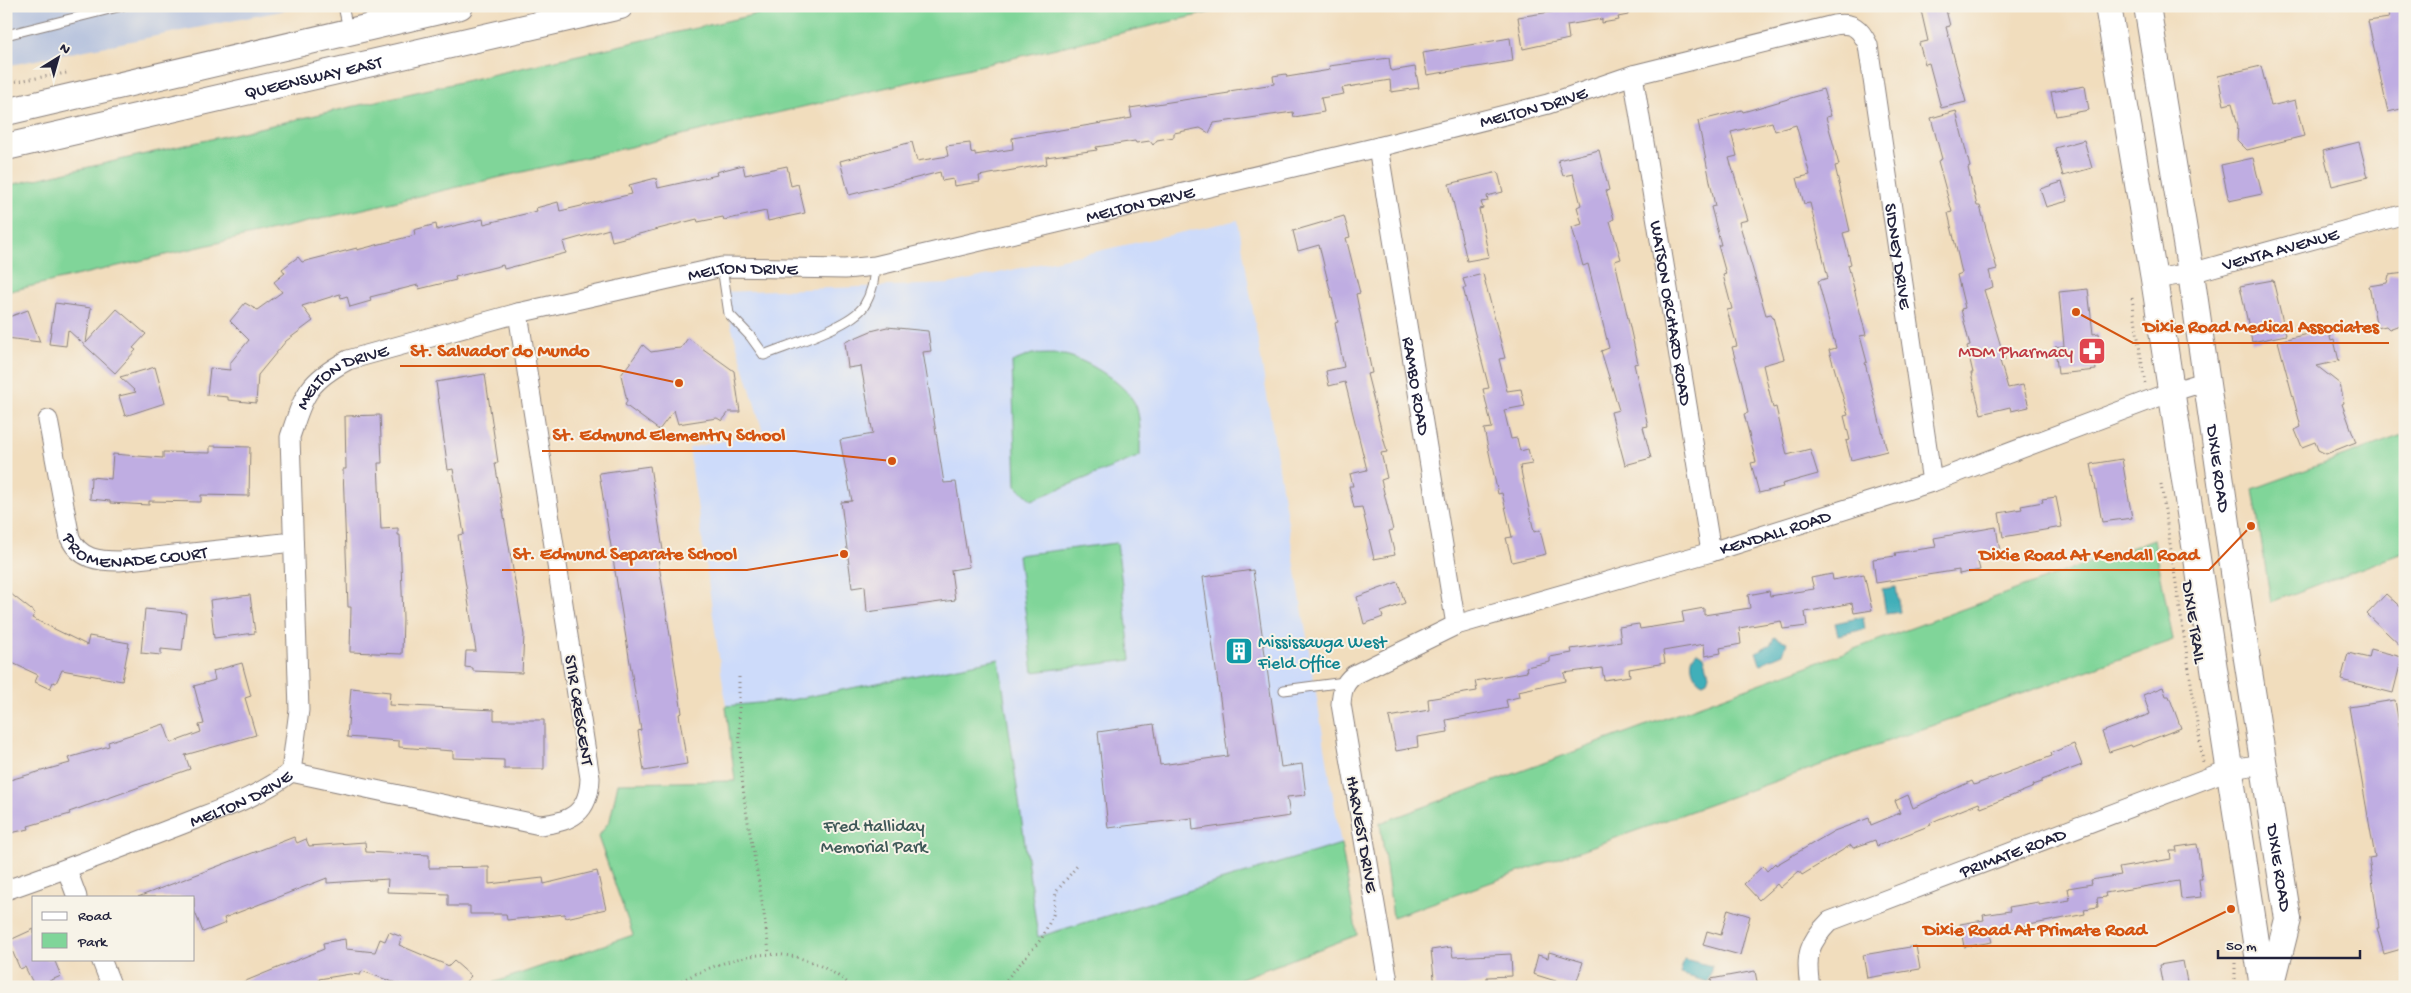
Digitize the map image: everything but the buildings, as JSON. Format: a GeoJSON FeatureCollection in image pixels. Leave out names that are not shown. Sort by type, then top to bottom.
{"type":"FeatureCollection","features":[{"type":"Feature","properties":{"kind":"main road","name":"QUEENSWAY EAST"},"geometry":{"type":"LineString","coordinates":[[6,112],[460,6]]}},
{"type":"Feature","properties":{"kind":"main road","name":"QUEENSWAY EAST"},"geometry":{"type":"LineString","coordinates":[[6,147],[620,6]]}},
{"type":"Feature","properties":{"kind":"main road","name":"DIXIE ROAD"},"geometry":{"type":"LineString","coordinates":[[2108,6],[2154,279],[2231,769],[2263,987]]}},
{"type":"Feature","properties":{"kind":"main road","name":"DIXIE ROAD"},"geometry":{"type":"LineString","coordinates":[[2147,6],[2191,273],[2288,918],[2272,987]]}},
{"type":"Feature","properties":{"kind":"street","name":"MELTON DRIVE"},"geometry":{"type":"LineString","coordinates":[[6,890],[66,870],[240,802],[292,772],[299,710],[290,437],[299,409],[312,385],[330,370],[348,360],[518,313],[722,267],[845,269],[875,266],[1378,148],[1548,104],[1633,75],[1834,25],[1847,23],[1858,27],[1862,32]]}},
{"type":"Feature","properties":{"kind":"street","name":"SIDNEY DRIVE"},"geometry":{"type":"LineString","coordinates":[[1862,32],[1871,59],[1932,482]]}},
{"type":"Feature","properties":{"kind":"street","name":"WATSON ORCHARD ROAD"},"geometry":{"type":"LineString","coordinates":[[1633,75],[1711,552]]}},
{"type":"Feature","properties":{"kind":"street","name":"RAMBO ROAD"},"geometry":{"type":"LineString","coordinates":[[1378,148],[1456,625]]}},
{"type":"Feature","properties":{"kind":"street","name":"VENTA AVENUE"},"geometry":{"type":"LineString","coordinates":[[2154,279],[2191,273],[2405,214]]}},
{"type":"Feature","properties":{"kind":"street","name":"STIR CRESCENT"},"geometry":{"type":"LineString","coordinates":[[292,772],[540,825],[569,820],[583,805],[590,790],[590,778],[518,313]]}},
{"type":"Feature","properties":{"kind":"street","name":"KENDALL ROAD"},"geometry":{"type":"LineString","coordinates":[[1346,682],[1354,675],[1456,625],[1711,552],[1932,482],[2171,392],[2207,381]]}},
{"type":"Feature","properties":{"kind":"street","name":"PROMENADE COURT"},"geometry":{"type":"LineString","coordinates":[[48,420],[70,538],[76,548],[89,558],[100,561],[119,561],[293,542]]}},
{"type":"Feature","properties":{"kind":"street","name":"HARVEST DRIVE"},"geometry":{"type":"LineString","coordinates":[[1346,682],[1341,704],[1389,987]]}},
{"type":"Feature","properties":{"kind":"street","name":"PRIMATE ROAD"},"geometry":{"type":"LineString","coordinates":[[1810,987],[1807,970],[1810,950],[1814,938],[1830,921],[2231,769],[2264,764]]}},
{"type":"Feature","properties":{"kind":"street"},"geometry":{"type":"LineString","coordinates":[[66,870],[77,896]]}},
{"type":"Feature","properties":{"kind":"street"},"geometry":{"type":"LineString","coordinates":[[101,960],[112,987]]}},
{"type":"Feature","properties":{"kind":"lane"},"geometry":{"type":"LineString","coordinates":[[6,35],[122,6]]}},
{"type":"Feature","properties":{"kind":"lane"},"geometry":{"type":"LineString","coordinates":[[343,6],[348,32]]}},
{"type":"Feature","properties":{"kind":"lane"},"geometry":{"type":"LineString","coordinates":[[722,267],[729,314],[764,355],[848,320],[863,308],[870,295],[875,266]]}},
{"type":"Feature","properties":{"kind":"lane"},"geometry":{"type":"LineString","coordinates":[[1284,690],[1346,682]]}},
{"type":"Feature","properties":{"kind":"path","name":"DIXIE TRAIL"},"geometry":{"type":"LineString","coordinates":[[2161,483],[2203,764]]}},
{"type":"Feature","properties":{"kind":"path"},"geometry":{"type":"LineString","coordinates":[[739,677],[738,738],[746,808],[766,920],[769,953]]}},
{"type":"Feature","properties":{"kind":"path"},"geometry":{"type":"LineString","coordinates":[[1000,987],[1046,931],[1053,915],[1056,892],[1077,866]]}},
{"type":"Feature","properties":{"kind":"path"},"geometry":{"type":"LineString","coordinates":[[668,987],[700,971],[746,955],[769,953],[814,962],[853,987]]}},
{"type":"Feature","properties":{"kind":"shaded area"},"geometry":{"type":"Polygon","coordinates":[[[6,6],[306,6],[6,66],[6,6]]]}},
{"type":"Feature","properties":{"kind":"shaded area"},"geometry":{"type":"Polygon","coordinates":[[[1238,220],[1341,844],[1038,937],[999,660],[791,700],[726,706],[689,448],[763,432],[721,292],[949,284],[1238,220]]]}},
{"type":"Feature","properties":{"kind":"green space"},"geometry":{"type":"Polygon","coordinates":[[[832,6],[1237,6],[6,292],[6,186],[779,9],[832,6]]]}},
{"type":"Feature","properties":{"kind":"green space"},"geometry":{"type":"Polygon","coordinates":[[[1032,354],[1060,354],[1084,362],[1106,375],[1126,391],[1137,409],[1140,432],[1140,456],[1032,500],[1016,486],[1012,362],[1032,354]]]}},
{"type":"Feature","properties":{"kind":"green space"},"geometry":{"type":"Polygon","coordinates":[[[2405,434],[2405,552],[2271,602],[2253,489],[2405,434]]]}},
{"type":"Feature","properties":{"kind":"green space"},"geometry":{"type":"Polygon","coordinates":[[[2154,539],[2173,640],[1393,917],[1380,823],[2154,539]]]}},
{"type":"Feature","properties":{"kind":"green space"},"geometry":{"type":"Polygon","coordinates":[[[1117,543],[1131,660],[1033,672],[1018,555],[1117,543]]]}},
{"type":"Feature","properties":{"kind":"green space","name":"Fred Halliday Memorial Park"},"geometry":{"type":"Polygon","coordinates":[[[999,659],[1038,937],[1341,844],[1357,935],[1218,987],[481,987],[633,935],[598,837],[610,820],[618,783],[735,781],[726,706],[791,700],[999,659]]]}},
{"type":"Feature","properties":{"kind":"water"},"geometry":{"type":"Polygon","coordinates":[[[1896,587],[1900,612],[1886,614],[1882,589],[1896,587]]]}},
{"type":"Feature","properties":{"kind":"water"},"geometry":{"type":"Polygon","coordinates":[[[1863,617],[1865,629],[1838,635],[1835,623],[1863,617]]]}},
{"type":"Feature","properties":{"kind":"water"},"geometry":{"type":"Polygon","coordinates":[[[1774,637],[1787,642],[1783,654],[1760,664],[1756,652],[1771,644],[1774,637]]]}},
{"type":"Feature","properties":{"kind":"water"},"geometry":{"type":"Polygon","coordinates":[[[1697,652],[1704,656],[1709,674],[1707,681],[1703,683],[1699,681],[1692,669],[1692,659],[1697,652]]]}},
{"type":"Feature","properties":{"kind":"water"},"geometry":{"type":"Polygon","coordinates":[[[1684,959],[1712,966],[1708,982],[1680,974],[1684,959]]]}},
{"type":"Feature","properties":{"kind":"place","name":"Dixie Road Medical Associates"},"geometry":{"type":"Point","coordinates":[2076,312]}},
{"type":"Feature","properties":{"kind":"place","name":"MDM Pharmacy"},"geometry":{"type":"Point","coordinates":[2092,351]}},
{"type":"Feature","properties":{"kind":"place","name":"St. Salvador do Mundo"},"geometry":{"type":"Point","coordinates":[679,383]}},
{"type":"Feature","properties":{"kind":"place","name":"St. Edmund Elementry School"},"geometry":{"type":"Point","coordinates":[892,461]}},
{"type":"Feature","properties":{"kind":"place","name":"Dixie Road At Kendall Road"},"geometry":{"type":"Point","coordinates":[2251,526]}},
{"type":"Feature","properties":{"kind":"place","name":"St. Edmund Separate School"},"geometry":{"type":"Point","coordinates":[844,554]}},
{"type":"Feature","properties":{"kind":"place","name":"Mississauga West Field Office"},"geometry":{"type":"Point","coordinates":[1239,651]}},
{"type":"Feature","properties":{"kind":"place","name":"Dixie Road At Primate Road"},"geometry":{"type":"Point","coordinates":[2231,909]}}]}
